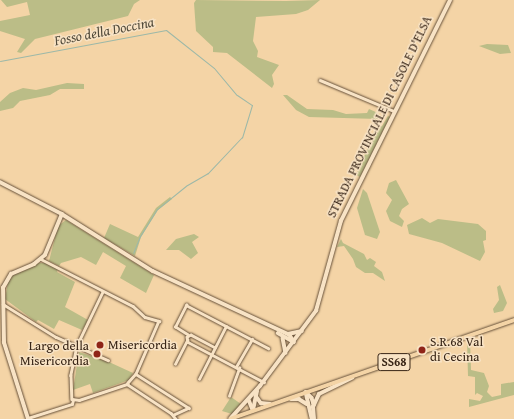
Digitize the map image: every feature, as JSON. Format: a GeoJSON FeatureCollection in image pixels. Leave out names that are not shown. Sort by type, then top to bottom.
{"type":"FeatureCollection","features":[{"type":"Feature","properties":{"kind":"main road","name":"STRADA PROVINCIALE DI CASOLE D'ELSA"},"geometry":{"type":"LineString","coordinates":[[230,419],[264,382],[302,331],[319,304],[340,221],[450,0]]}},
{"type":"Feature","properties":{"kind":"main road"},"geometry":{"type":"LineString","coordinates":[[0,182],[62,214],[147,268],[287,334],[294,342]]}},
{"type":"Feature","properties":{"kind":"main road"},"geometry":{"type":"LineString","coordinates":[[28,419],[4,343],[1,319],[3,288],[7,277],[41,259],[62,214]]}},
{"type":"Feature","properties":{"kind":"main road","name":"SS68"},"geometry":{"type":"LineString","coordinates":[[230,419],[514,320]]}},
{"type":"Feature","properties":{"kind":"main road"},"geometry":{"type":"LineString","coordinates":[[276,330],[283,338],[294,342]]}},
{"type":"Feature","properties":{"kind":"main road"},"geometry":{"type":"LineString","coordinates":[[287,334],[302,331]]}},
{"type":"Feature","properties":{"kind":"main road"},"geometry":{"type":"LineString","coordinates":[[283,338],[286,352]]}},
{"type":"Feature","properties":{"kind":"main road"},"geometry":{"type":"LineString","coordinates":[[314,405],[319,394],[363,372]]}},
{"type":"Feature","properties":{"kind":"main road"},"geometry":{"type":"LineString","coordinates":[[253,410],[260,386]]}},
{"type":"Feature","properties":{"kind":"main road"},"geometry":{"type":"LineString","coordinates":[[306,392],[312,398],[314,405],[313,419]]}},
{"type":"Feature","properties":{"kind":"main road"},"geometry":{"type":"LineString","coordinates":[[306,392],[307,405],[313,419]]}},
{"type":"Feature","properties":{"kind":"main road"},"geometry":{"type":"LineString","coordinates":[[256,396],[261,403],[271,404]]}},
{"type":"Feature","properties":{"kind":"main road"},"geometry":{"type":"LineString","coordinates":[[284,400],[297,399],[307,405]]}},
{"type":"Feature","properties":{"kind":"main road"},"geometry":{"type":"LineString","coordinates":[[249,400],[253,410]]}},
{"type":"Feature","properties":{"kind":"street"},"geometry":{"type":"LineString","coordinates":[[320,80],[372,100],[394,111]]}},
{"type":"Feature","properties":{"kind":"street"},"geometry":{"type":"LineString","coordinates":[[28,419],[72,404],[73,400],[127,384],[136,374],[159,322],[145,317],[134,307],[41,259]]}},
{"type":"Feature","properties":{"kind":"street"},"geometry":{"type":"LineString","coordinates":[[73,400],[70,393],[71,376],[77,346],[103,292]]}},
{"type":"Feature","properties":{"kind":"street"},"geometry":{"type":"LineString","coordinates":[[3,304],[20,312],[48,332],[108,360]]}},
{"type":"Feature","properties":{"kind":"street"},"geometry":{"type":"LineString","coordinates":[[215,348],[175,327],[186,305],[268,348]]}},
{"type":"Feature","properties":{"kind":"street"},"geometry":{"type":"LineString","coordinates":[[199,379],[226,326]]}},
{"type":"Feature","properties":{"kind":"street"},"geometry":{"type":"LineString","coordinates":[[175,364],[188,335]]}},
{"type":"Feature","properties":{"kind":"street"},"geometry":{"type":"LineString","coordinates":[[229,396],[237,368],[252,339]]}},
{"type":"Feature","properties":{"kind":"street"},"geometry":{"type":"LineString","coordinates":[[187,340],[264,382]]}},
{"type":"Feature","properties":{"kind":"street"},"geometry":{"type":"LineString","coordinates":[[136,374],[189,408],[174,416]]}},
{"type":"Feature","properties":{"kind":"street"},"geometry":{"type":"LineString","coordinates":[[127,384],[174,416],[176,419]]}},
{"type":"Feature","properties":{"kind":"green space"},"geometry":{"type":"Polygon","coordinates":[[[1,0],[140,0],[134,4],[128,16],[35,39],[21,53],[17,52],[25,39],[0,31],[0,21],[30,15],[27,2],[7,7],[1,0]]]}},
{"type":"Feature","properties":{"kind":"green space"},"geometry":{"type":"Polygon","coordinates":[[[196,0],[320,0],[308,10],[296,14],[256,17],[253,41],[258,51],[257,57],[279,65],[272,75],[274,84],[272,88],[227,53],[213,52],[213,47],[196,31],[194,3],[196,0]]]}},
{"type":"Feature","properties":{"kind":"green space"},"geometry":{"type":"Polygon","coordinates":[[[487,44],[508,45],[511,53],[500,54],[479,46],[487,44]]]}},
{"type":"Feature","properties":{"kind":"green space"},"geometry":{"type":"Polygon","coordinates":[[[67,83],[84,84],[84,89],[60,89],[50,95],[20,101],[13,108],[0,111],[0,102],[10,93],[23,88],[36,90],[67,83]]]}},
{"type":"Feature","properties":{"kind":"green space"},"geometry":{"type":"Polygon","coordinates":[[[283,95],[287,95],[307,109],[333,110],[346,114],[367,113],[369,109],[378,113],[378,119],[309,117],[296,110],[283,95]]]}},
{"type":"Feature","properties":{"kind":"green space"},"geometry":{"type":"Polygon","coordinates":[[[388,116],[390,117],[360,177],[356,175],[377,127],[382,126],[388,116]]]}},
{"type":"Feature","properties":{"kind":"green space"},"geometry":{"type":"Polygon","coordinates":[[[396,180],[409,204],[402,209],[399,216],[404,221],[402,227],[390,221],[386,211],[392,200],[386,193],[389,183],[396,180]]]}},
{"type":"Feature","properties":{"kind":"green space"},"geometry":{"type":"Polygon","coordinates":[[[363,189],[367,193],[380,232],[377,239],[365,235],[357,208],[363,189]]]}},
{"type":"Feature","properties":{"kind":"green space"},"geometry":{"type":"Polygon","coordinates":[[[170,197],[172,199],[158,210],[141,237],[135,256],[104,238],[110,224],[138,237],[156,208],[170,197]]]}},
{"type":"Feature","properties":{"kind":"green space"},"geometry":{"type":"Polygon","coordinates":[[[422,218],[430,223],[438,219],[478,224],[486,231],[486,240],[483,241],[485,252],[480,261],[442,243],[409,234],[407,225],[422,218]]]}},
{"type":"Feature","properties":{"kind":"green space"},"geometry":{"type":"Polygon","coordinates":[[[66,220],[154,275],[146,293],[120,278],[126,266],[103,252],[96,265],[81,257],[61,263],[59,266],[49,261],[58,226],[66,220]]]}},
{"type":"Feature","properties":{"kind":"green space"},"geometry":{"type":"Polygon","coordinates":[[[194,234],[199,237],[192,242],[198,253],[191,259],[179,250],[166,250],[176,239],[194,234]]]}},
{"type":"Feature","properties":{"kind":"green space"},"geometry":{"type":"Polygon","coordinates":[[[341,239],[343,243],[364,254],[367,260],[370,258],[376,262],[374,266],[382,272],[385,281],[373,273],[365,273],[356,267],[353,259],[344,246],[337,247],[341,239]]]}},
{"type":"Feature","properties":{"kind":"green space"},"geometry":{"type":"Polygon","coordinates":[[[39,263],[46,263],[58,269],[57,272],[75,282],[65,307],[88,320],[82,330],[59,320],[54,329],[38,320],[36,322],[5,299],[8,282],[14,274],[39,263]]]}},
{"type":"Feature","properties":{"kind":"green space"},"geometry":{"type":"Polygon","coordinates":[[[500,285],[507,303],[503,311],[494,313],[493,309],[499,300],[497,287],[500,285]]]}},
{"type":"Feature","properties":{"kind":"green space"},"geometry":{"type":"Polygon","coordinates":[[[470,339],[471,370],[484,373],[489,386],[487,392],[492,397],[501,395],[501,384],[514,382],[514,395],[469,407],[469,399],[480,401],[483,396],[477,393],[475,395],[475,377],[468,376],[467,340],[470,339]]]}},
{"type":"Feature","properties":{"kind":"green space"},"geometry":{"type":"Polygon","coordinates":[[[79,352],[109,362],[133,373],[129,380],[93,393],[90,384],[73,390],[79,352]]]}},
{"type":"Feature","properties":{"kind":"green space"},"geometry":{"type":"Polygon","coordinates":[[[231,397],[241,404],[232,414],[222,411],[231,397]]]}},
{"type":"Feature","properties":{"kind":"waterway","name":"Fosso della Doccina"},"geometry":{"type":"LineString","coordinates":[[0,61],[166,30],[214,68],[237,95],[252,105],[242,137],[208,173],[187,185],[157,209],[140,236],[133,253]]}},
{"type":"Feature","properties":{"kind":"place","name":"Misericordia"},"geometry":{"type":"Point","coordinates":[100,345]}},
{"type":"Feature","properties":{"kind":"place","name":"S.R.68 Val di Cecina"},"geometry":{"type":"Point","coordinates":[422,350]}},
{"type":"Feature","properties":{"kind":"place","name":"Largo della Misericordia"},"geometry":{"type":"Point","coordinates":[97,354]}}]}
